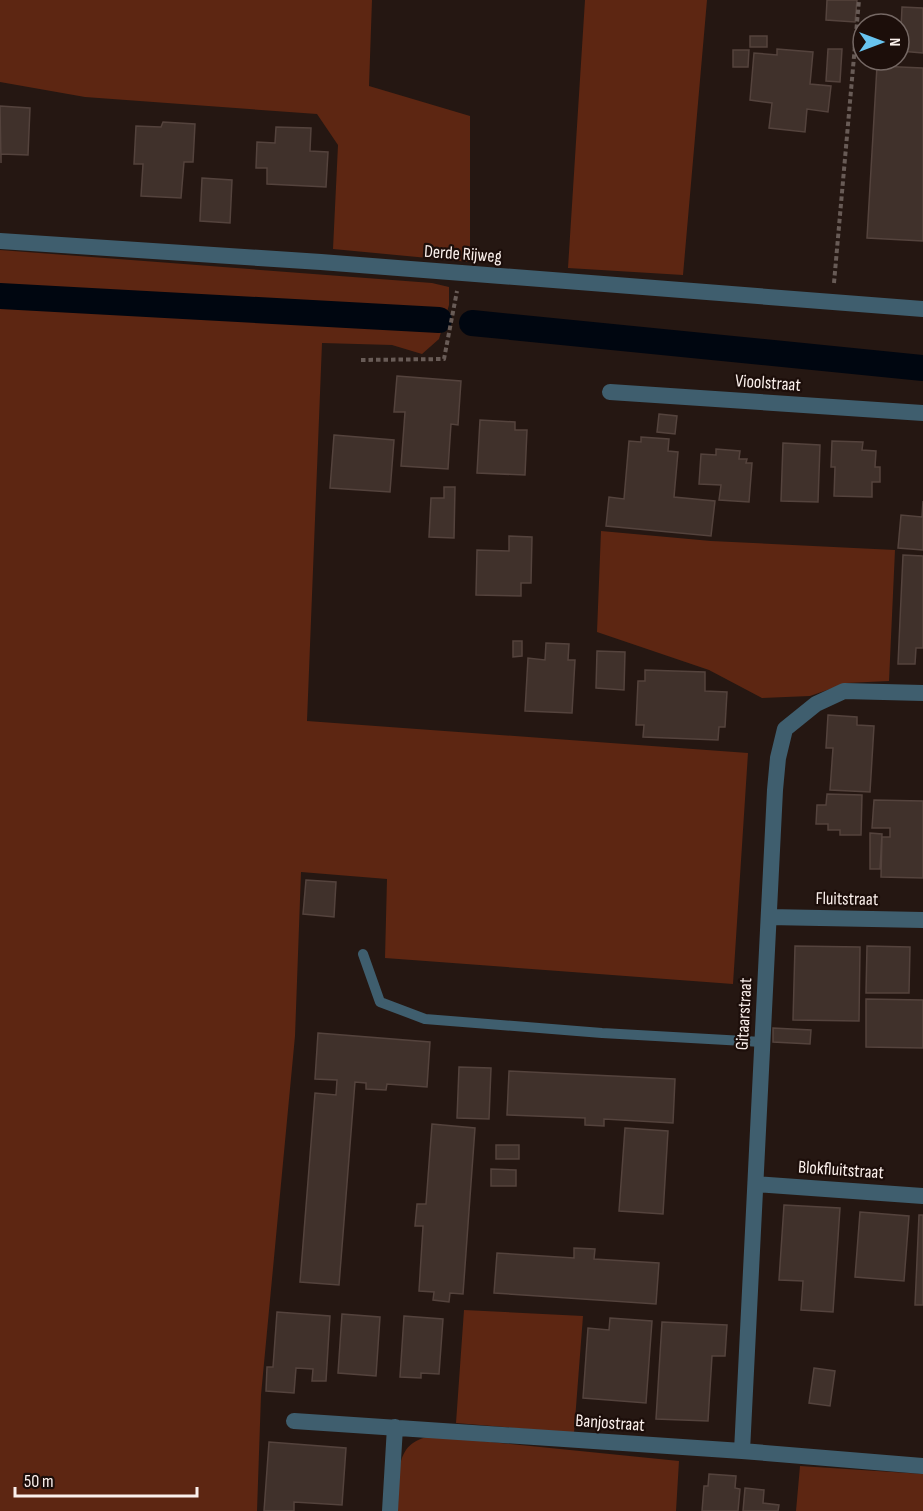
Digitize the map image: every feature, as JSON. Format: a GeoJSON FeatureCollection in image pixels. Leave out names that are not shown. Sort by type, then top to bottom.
{"type":"FeatureCollection","features":[{"type":"Feature","properties":{"kind":"street","name":"Derde Rijweg"},"geometry":{"type":"LineString","coordinates":[[0,241],[460,273],[923,309]]}},
{"type":"Feature","properties":{"kind":"street","name":"Vioolstraat"},"geometry":{"type":"LineString","coordinates":[[610,392],[923,413]]}},
{"type":"Feature","properties":{"kind":"street","name":"Gitaarstraat"},"geometry":{"type":"LineString","coordinates":[[742,1451],[778,758],[785,729],[816,704],[844,691],[923,693]]}},
{"type":"Feature","properties":{"kind":"street","name":"Fluitstraat"},"geometry":{"type":"LineString","coordinates":[[770,917],[923,920]]}},
{"type":"Feature","properties":{"kind":"street","name":"Blokfluitstraat"},"geometry":{"type":"LineString","coordinates":[[756,1184],[923,1196]]}},
{"type":"Feature","properties":{"kind":"street","name":"Banjostraat"},"geometry":{"type":"LineString","coordinates":[[294,1421],[742,1451],[923,1466]]}},
{"type":"Feature","properties":{"kind":"street"},"geometry":{"type":"LineString","coordinates":[[390,1511],[395,1428]]}},
{"type":"Feature","properties":{"kind":"lane"},"geometry":{"type":"LineString","coordinates":[[363,954],[380,1002],[425,1019],[602,1033],[762,1042]]}},
{"type":"Feature","properties":{"kind":"path"},"geometry":{"type":"LineString","coordinates":[[832,302],[859,0]]}},
{"type":"Feature","properties":{"kind":"path"},"geometry":{"type":"LineString","coordinates":[[361,360],[444,360],[460,273]]}},
{"type":"Feature","properties":{"kind":"shaded area"},"geometry":{"type":"Polygon","coordinates":[[[0,0],[372,0],[369,86],[470,116],[470,262],[333,249],[338,145],[317,114],[85,97],[0,82],[0,0]]]}},
{"type":"Feature","properties":{"kind":"shaded area"},"geometry":{"type":"Polygon","coordinates":[[[585,0],[707,0],[683,275],[568,268],[585,0]]]}},
{"type":"Feature","properties":{"kind":"shaded area"},"geometry":{"type":"Polygon","coordinates":[[[0,250],[432,283],[449,287],[449,305],[439,339],[422,354],[392,345],[322,343],[307,721],[748,753],[733,984],[385,958],[387,879],[301,872],[295,1036],[261,1395],[257,1511],[0,1511],[0,250]]]}},
{"type":"Feature","properties":{"kind":"shaded area"},"geometry":{"type":"Polygon","coordinates":[[[601,531],[711,541],[895,550],[889,681],[847,683],[810,696],[762,698],[709,670],[597,632],[601,531]]]}},
{"type":"Feature","properties":{"kind":"shaded area"},"geometry":{"type":"Polygon","coordinates":[[[464,1310],[583,1316],[574,1433],[456,1423],[464,1310]]]}},
{"type":"Feature","properties":{"kind":"shaded area"},"geometry":{"type":"Polygon","coordinates":[[[432,1436],[679,1461],[676,1511],[398,1511],[400,1464],[404,1454],[419,1440],[432,1436]]]}},
{"type":"Feature","properties":{"kind":"shaded area"},"geometry":{"type":"Polygon","coordinates":[[[800,1466],[923,1474],[923,1511],[796,1511],[800,1466]]]}},
{"type":"Feature","properties":{"kind":"building"},"geometry":{"type":"Polygon","coordinates":[[[827,0],[857,0],[856,12],[851,12],[851,22],[826,20],[827,0]]]}},
{"type":"Feature","properties":{"kind":"building"},"geometry":{"type":"Polygon","coordinates":[[[902,7],[923,8],[923,53],[911,52],[911,12],[902,12],[902,7]]]}},
{"type":"Feature","properties":{"kind":"building"},"geometry":{"type":"Polygon","coordinates":[[[750,36],[767,36],[767,47],[750,47],[750,36]]]}},
{"type":"Feature","properties":{"kind":"building"},"geometry":{"type":"Polygon","coordinates":[[[777,49],[813,52],[810,84],[831,86],[828,112],[807,109],[805,132],[769,128],[772,103],[750,100],[754,53],[777,55],[777,49]]]}},
{"type":"Feature","properties":{"kind":"building"},"geometry":{"type":"Polygon","coordinates":[[[828,49],[842,49],[840,82],[826,81],[828,49]]]}},
{"type":"Feature","properties":{"kind":"building"},"geometry":{"type":"Polygon","coordinates":[[[733,50],[749,50],[748,67],[733,67],[733,50]]]}},
{"type":"Feature","properties":{"kind":"building"},"geometry":{"type":"Polygon","coordinates":[[[911,67],[923,68],[923,241],[867,238],[877,72],[911,72],[911,67]]]}},
{"type":"Feature","properties":{"kind":"building"},"geometry":{"type":"Polygon","coordinates":[[[0,106],[30,108],[28,155],[1,154],[1,163],[0,106]]]}},
{"type":"Feature","properties":{"kind":"building"},"geometry":{"type":"Polygon","coordinates":[[[163,122],[195,124],[193,162],[184,162],[181,198],[141,196],[143,164],[134,164],[136,126],[161,127],[163,122]]]}},
{"type":"Feature","properties":{"kind":"building"},"geometry":{"type":"Polygon","coordinates":[[[276,127],[311,128],[310,151],[328,152],[326,187],[267,184],[267,168],[256,168],[257,142],[275,143],[276,127]]]}},
{"type":"Feature","properties":{"kind":"building"},"geometry":{"type":"Polygon","coordinates":[[[202,178],[232,180],[230,223],[200,221],[202,178]]]}},
{"type":"Feature","properties":{"kind":"building"},"geometry":{"type":"Polygon","coordinates":[[[397,376],[461,381],[458,425],[451,424],[448,469],[401,466],[405,412],[394,412],[397,376]]]}},
{"type":"Feature","properties":{"kind":"building"},"geometry":{"type":"Polygon","coordinates":[[[659,414],[677,416],[675,434],[657,432],[659,414]]]}},
{"type":"Feature","properties":{"kind":"building"},"geometry":{"type":"Polygon","coordinates":[[[480,420],[515,422],[515,430],[527,430],[525,475],[477,473],[480,420]]]}},
{"type":"Feature","properties":{"kind":"building"},"geometry":{"type":"Polygon","coordinates":[[[334,435],[394,440],[390,492],[330,488],[334,435]]]}},
{"type":"Feature","properties":{"kind":"building"},"geometry":{"type":"Polygon","coordinates":[[[641,437],[669,439],[668,451],[678,452],[674,497],[715,501],[711,536],[606,526],[609,497],[624,499],[629,441],[641,442],[641,437]]]}},
{"type":"Feature","properties":{"kind":"building"},"geometry":{"type":"Polygon","coordinates":[[[832,441],[863,442],[862,450],[876,451],[875,467],[880,467],[880,482],[872,482],[872,497],[834,496],[835,467],[831,467],[832,441]]]}},
{"type":"Feature","properties":{"kind":"building"},"geometry":{"type":"Polygon","coordinates":[[[783,443],[820,445],[818,502],[781,501],[783,443]]]}},
{"type":"Feature","properties":{"kind":"building"},"geometry":{"type":"Polygon","coordinates":[[[716,449],[740,451],[739,459],[747,459],[746,463],[752,463],[749,502],[719,500],[721,485],[699,484],[701,454],[716,455],[716,449]]]}},
{"type":"Feature","properties":{"kind":"building"},"geometry":{"type":"Polygon","coordinates":[[[444,487],[455,487],[454,538],[429,537],[431,498],[444,498],[444,487]]]}},
{"type":"Feature","properties":{"kind":"building"},"geometry":{"type":"Polygon","coordinates":[[[923,501],[923,550],[898,548],[901,515],[922,517],[923,501]]]}},
{"type":"Feature","properties":{"kind":"building"},"geometry":{"type":"Polygon","coordinates":[[[509,536],[532,537],[531,583],[521,583],[521,596],[476,595],[477,550],[509,551],[509,536]]]}},
{"type":"Feature","properties":{"kind":"building"},"geometry":{"type":"Polygon","coordinates":[[[903,555],[923,556],[923,648],[916,648],[915,664],[898,664],[903,555]]]}},
{"type":"Feature","properties":{"kind":"building"},"geometry":{"type":"Polygon","coordinates":[[[513,641],[522,641],[522,656],[513,657],[513,641]]]}},
{"type":"Feature","properties":{"kind":"building"},"geometry":{"type":"Polygon","coordinates":[[[546,643],[569,644],[568,660],[575,660],[572,713],[525,711],[528,658],[545,660],[546,643]]]}},
{"type":"Feature","properties":{"kind":"building"},"geometry":{"type":"Polygon","coordinates":[[[597,651],[625,652],[624,690],[596,688],[597,651]]]}},
{"type":"Feature","properties":{"kind":"building"},"geometry":{"type":"Polygon","coordinates":[[[645,670],[705,672],[705,691],[727,692],[725,727],[719,727],[718,740],[643,737],[644,725],[636,725],[638,681],[645,681],[645,670]]]}},
{"type":"Feature","properties":{"kind":"building"},"geometry":{"type":"Polygon","coordinates":[[[828,715],[857,717],[857,725],[874,726],[870,792],[830,790],[833,748],[826,748],[828,715]]]}},
{"type":"Feature","properties":{"kind":"building"},"geometry":{"type":"Polygon","coordinates":[[[827,794],[862,795],[861,835],[840,835],[840,830],[828,830],[828,824],[816,824],[817,805],[826,805],[827,794]]]}},
{"type":"Feature","properties":{"kind":"building"},"geometry":{"type":"Polygon","coordinates":[[[874,800],[923,801],[923,878],[881,877],[882,837],[890,837],[890,828],[872,828],[874,800]]]}},
{"type":"Feature","properties":{"kind":"building"},"geometry":{"type":"Polygon","coordinates":[[[870,833],[882,834],[880,869],[870,869],[870,833]]]}},
{"type":"Feature","properties":{"kind":"building"},"geometry":{"type":"Polygon","coordinates":[[[306,880],[336,882],[334,917],[303,914],[306,880]]]}},
{"type":"Feature","properties":{"kind":"building"},"geometry":{"type":"Polygon","coordinates":[[[795,946],[860,947],[859,1021],[793,1020],[795,946]]]}},
{"type":"Feature","properties":{"kind":"building"},"geometry":{"type":"Polygon","coordinates":[[[867,946],[910,947],[909,993],[866,993],[867,946]]]}},
{"type":"Feature","properties":{"kind":"building"},"geometry":{"type":"Polygon","coordinates":[[[866,999],[923,1000],[923,1048],[866,1047],[866,999]]]}},
{"type":"Feature","properties":{"kind":"building"},"geometry":{"type":"Polygon","coordinates":[[[773,1028],[811,1030],[810,1044],[773,1042],[773,1028]]]}},
{"type":"Feature","properties":{"kind":"building"},"geometry":{"type":"Polygon","coordinates":[[[318,1033],[430,1042],[427,1087],[387,1084],[386,1090],[366,1089],[366,1083],[355,1082],[339,1285],[300,1282],[315,1093],[336,1095],[337,1080],[315,1079],[318,1033]]]}},
{"type":"Feature","properties":{"kind":"building"},"geometry":{"type":"Polygon","coordinates":[[[459,1067],[491,1068],[489,1119],[457,1118],[459,1067]]]}},
{"type":"Feature","properties":{"kind":"building"},"geometry":{"type":"Polygon","coordinates":[[[509,1071],[675,1079],[673,1123],[604,1119],[604,1126],[585,1125],[585,1118],[507,1115],[509,1071]]]}},
{"type":"Feature","properties":{"kind":"building"},"geometry":{"type":"Polygon","coordinates":[[[432,1124],[475,1128],[463,1294],[450,1293],[449,1302],[433,1300],[434,1292],[419,1291],[423,1226],[415,1226],[417,1204],[426,1204],[432,1124]]]}},
{"type":"Feature","properties":{"kind":"building"},"geometry":{"type":"Polygon","coordinates":[[[625,1128],[668,1131],[663,1214],[619,1211],[625,1128]]]}},
{"type":"Feature","properties":{"kind":"building"},"geometry":{"type":"Polygon","coordinates":[[[496,1145],[519,1145],[519,1159],[496,1159],[496,1145]]]}},
{"type":"Feature","properties":{"kind":"building"},"geometry":{"type":"Polygon","coordinates":[[[491,1169],[516,1170],[516,1186],[491,1186],[491,1169]]]}},
{"type":"Feature","properties":{"kind":"building"},"geometry":{"type":"Polygon","coordinates":[[[784,1205],[840,1208],[833,1312],[801,1310],[803,1281],[779,1280],[784,1205]]]}},
{"type":"Feature","properties":{"kind":"building"},"geometry":{"type":"Polygon","coordinates":[[[860,1212],[909,1216],[904,1281],[855,1277],[860,1212]]]}},
{"type":"Feature","properties":{"kind":"building"},"geometry":{"type":"Polygon","coordinates":[[[919,1215],[923,1215],[923,1305],[915,1305],[919,1215]]]}},
{"type":"Feature","properties":{"kind":"building"},"geometry":{"type":"Polygon","coordinates":[[[574,1248],[595,1249],[594,1259],[659,1263],[656,1304],[494,1293],[497,1253],[574,1258],[574,1248]]]}},
{"type":"Feature","properties":{"kind":"building"},"geometry":{"type":"Polygon","coordinates":[[[277,1312],[330,1316],[326,1381],[312,1381],[313,1369],[296,1368],[294,1393],[266,1391],[267,1367],[273,1367],[277,1312]]]}},
{"type":"Feature","properties":{"kind":"building"},"geometry":{"type":"Polygon","coordinates":[[[342,1314],[380,1317],[376,1376],[338,1373],[342,1314]]]}},
{"type":"Feature","properties":{"kind":"building"},"geometry":{"type":"Polygon","coordinates":[[[404,1316],[443,1319],[439,1374],[421,1373],[421,1378],[400,1377],[404,1316]]]}},
{"type":"Feature","properties":{"kind":"building"},"geometry":{"type":"Polygon","coordinates":[[[610,1318],[652,1321],[646,1403],[583,1398],[588,1328],[609,1330],[610,1318]]]}},
{"type":"Feature","properties":{"kind":"building"},"geometry":{"type":"Polygon","coordinates":[[[662,1322],[727,1325],[725,1356],[712,1356],[708,1421],[656,1419],[662,1322]]]}},
{"type":"Feature","properties":{"kind":"building"},"geometry":{"type":"Polygon","coordinates":[[[814,1368],[835,1371],[830,1406],[809,1403],[814,1368]]]}},
{"type":"Feature","properties":{"kind":"building"},"geometry":{"type":"Polygon","coordinates":[[[269,1442],[346,1448],[342,1505],[294,1502],[294,1511],[264,1511],[269,1442]]]}},
{"type":"Feature","properties":{"kind":"building"},"geometry":{"type":"Polygon","coordinates":[[[709,1474],[736,1476],[735,1488],[740,1489],[738,1511],[702,1511],[704,1486],[708,1486],[709,1474]]]}},
{"type":"Feature","properties":{"kind":"building"},"geometry":{"type":"Polygon","coordinates":[[[745,1488],[764,1490],[763,1503],[779,1505],[778,1511],[743,1511],[745,1488]]]}},
{"type":"Feature","properties":{"kind":"waterway"},"geometry":{"type":"LineString","coordinates":[[0,296],[439,320]]}},
{"type":"Feature","properties":{"kind":"waterway"},"geometry":{"type":"LineString","coordinates":[[472,323],[923,368]]}}]}
